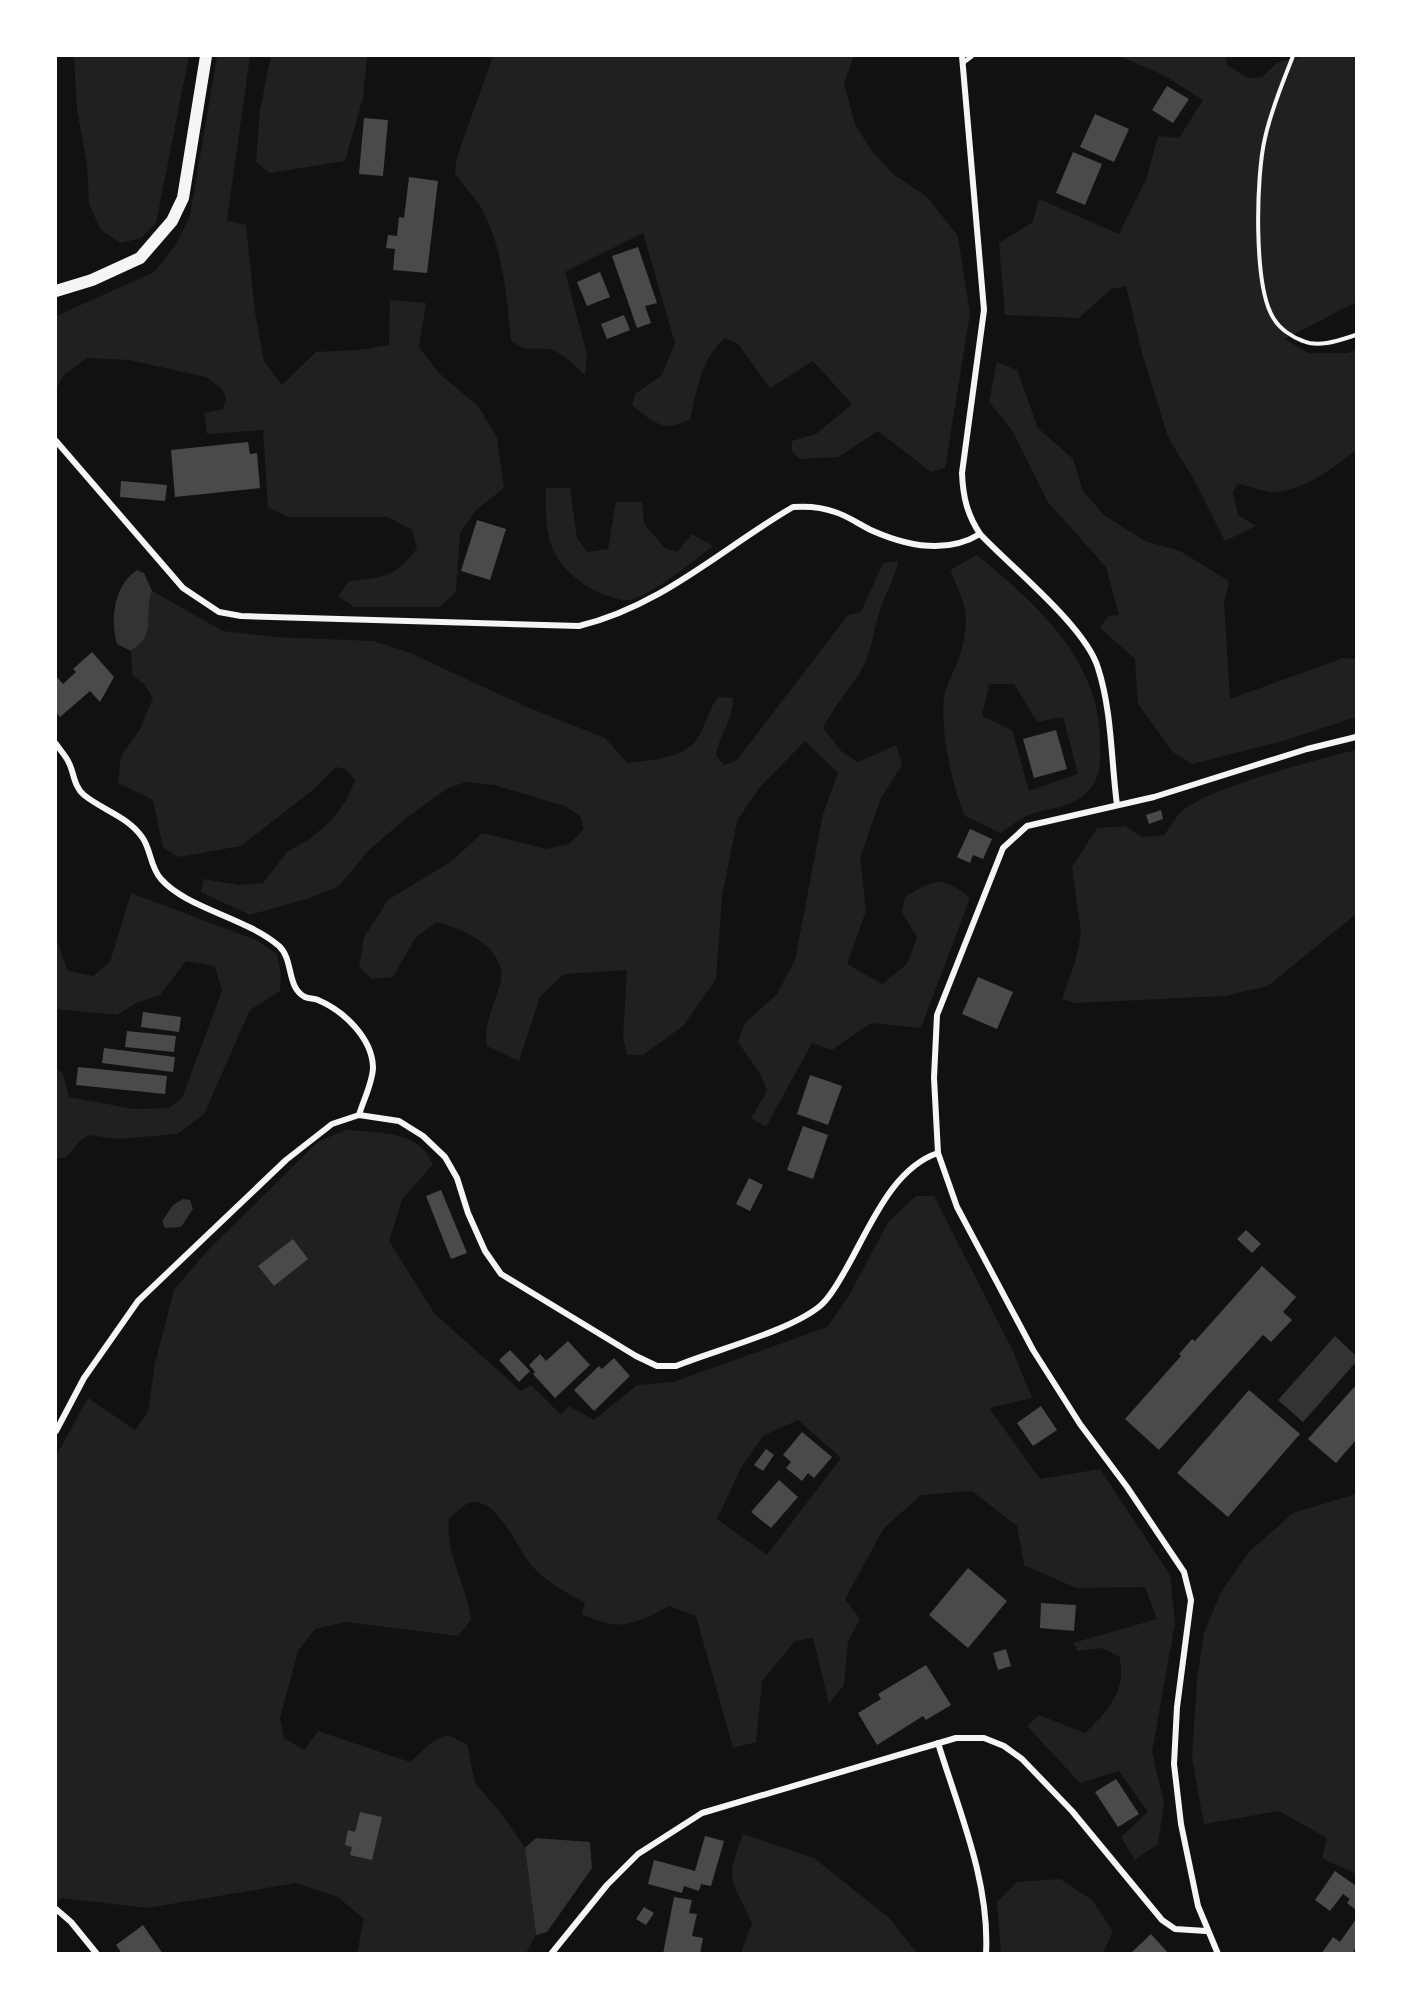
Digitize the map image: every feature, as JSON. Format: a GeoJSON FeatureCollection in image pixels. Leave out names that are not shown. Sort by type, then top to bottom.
{"type":"FeatureCollection","features":[{"type":"Feature","properties":{"kind":"main road"},"geometry":{"type":"LineString","coordinates":[[56,291],[92,280],[140,258],[172,221],[183,198],[207,56]]}},
{"type":"Feature","properties":{"kind":"street"},"geometry":{"type":"LineString","coordinates":[[963,59],[984,310],[962,473],[963,496],[970,518],[980,534],[1085,641],[1098,666],[1107,709],[1117,805]]}},
{"type":"Feature","properties":{"kind":"street"},"geometry":{"type":"LineString","coordinates":[[56,441],[183,588],[219,612],[241,616],[579,626],[606,619],[666,591],[793,507],[811,506],[835,512],[898,541],[929,546],[962,545],[980,534]]}},
{"type":"Feature","properties":{"kind":"street"},"geometry":{"type":"LineString","coordinates":[[1218,1953],[1206,1931],[1198,1906],[1181,1824],[1174,1764],[1177,1707],[1191,1600],[1184,1572],[1127,1487],[1080,1424],[1033,1350],[957,1207],[938,1153],[934,1078],[937,1015],[1003,848],[1027,826],[1154,797],[1307,749],[1356,737]]}},
{"type":"Feature","properties":{"kind":"street"},"geometry":{"type":"LineString","coordinates":[[56,744],[69,762],[75,783],[83,795],[128,821],[144,840],[151,862],[161,879],[178,892],[264,936],[281,948],[290,963],[295,988],[305,997],[318,1000],[339,1012],[355,1027],[368,1047],[373,1068],[359,1115]]}},
{"type":"Feature","properties":{"kind":"street"},"geometry":{"type":"LineString","coordinates":[[56,1431],[84,1378],[138,1301],[286,1160],[332,1124],[359,1115],[399,1121],[423,1136],[445,1157],[457,1178],[468,1213],[485,1251],[501,1274],[601,1336],[657,1365],[676,1366],[782,1326],[820,1306],[834,1289],[884,1203],[907,1172],[923,1158],[938,1153]]}},
{"type":"Feature","properties":{"kind":"street"},"geometry":{"type":"LineString","coordinates":[[551,1953],[638,1854],[702,1812],[956,1738],[984,1738],[1004,1746],[1022,1759],[1072,1811],[1162,1920],[1175,1929],[1206,1931]]}},
{"type":"Feature","properties":{"kind":"street"},"geometry":{"type":"LineString","coordinates":[[938,1743],[973,1857],[988,1922],[986,1953]]}},
{"type":"Feature","properties":{"kind":"street"},"geometry":{"type":"LineString","coordinates":[[56,1910],[71,1922],[97,1953]]}},
{"type":"Feature","properties":{"kind":"lane"},"geometry":{"type":"LineString","coordinates":[[963,59],[972,56]]}},
{"type":"Feature","properties":{"kind":"path"},"geometry":{"type":"LineString","coordinates":[[1293,56],[1264,139],[1257,235],[1264,293],[1274,319],[1283,330],[1304,342],[1321,343],[1356,335]]}},
{"type":"Feature","properties":{"kind":"shaded area"},"geometry":{"type":"Polygon","coordinates":[[[74,56],[189,56],[156,223],[141,238],[121,243],[101,230],[89,204],[87,163],[77,111],[74,56]]]}},
{"type":"Feature","properties":{"kind":"shaded area"},"geometry":{"type":"Polygon","coordinates":[[[217,56],[250,56],[227,220],[246,225],[255,312],[264,361],[282,385],[316,352],[358,350],[389,345],[390,300],[426,303],[419,347],[439,373],[479,407],[497,438],[504,488],[476,510],[460,533],[456,592],[439,607],[354,607],[338,596],[349,581],[380,577],[403,565],[417,548],[412,530],[388,517],[288,517],[268,507],[263,430],[207,434],[204,413],[223,409],[226,398],[222,389],[206,377],[129,360],[87,358],[63,376],[56,389],[56,316],[154,272],[175,246],[190,216],[217,56]]]}},
{"type":"Feature","properties":{"kind":"shaded area"},"geometry":{"type":"Polygon","coordinates":[[[271,56],[367,56],[363,97],[345,161],[270,173],[256,162],[260,110],[271,56]]]}},
{"type":"Feature","properties":{"kind":"shaded area"},"geometry":{"type":"Polygon","coordinates":[[[493,56],[854,56],[844,83],[855,124],[871,150],[893,174],[927,197],[958,236],[970,314],[945,468],[931,472],[878,431],[838,457],[799,459],[792,451],[792,441],[816,434],[852,404],[813,361],[770,388],[738,344],[725,338],[710,355],[705,365],[690,419],[673,426],[666,426],[646,416],[632,405],[635,394],[662,375],[675,343],[643,233],[565,272],[587,354],[585,375],[557,352],[526,348],[511,341],[500,258],[490,226],[480,206],[455,174],[457,157],[493,56]]]}},
{"type":"Feature","properties":{"kind":"shaded area"},"geometry":{"type":"Polygon","coordinates":[[[1120,56],[1226,56],[1227,65],[1248,78],[1262,77],[1278,62],[1300,56],[1356,56],[1356,302],[1285,339],[1308,353],[1348,353],[1356,350],[1356,450],[1320,476],[1289,490],[1270,492],[1238,484],[1233,492],[1238,515],[1256,526],[1225,541],[1197,485],[1168,437],[1142,353],[1126,286],[1111,289],[1079,318],[1005,315],[999,243],[1033,222],[1039,199],[1119,234],[1147,177],[1158,136],[1179,138],[1203,100],[1165,76],[1120,56]]]}},
{"type":"Feature","properties":{"kind":"shaded area"},"geometry":{"type":"Polygon","coordinates":[[[997,362],[1017,370],[1038,428],[1073,459],[1083,491],[1104,515],[1145,541],[1180,551],[1229,581],[1224,603],[1230,699],[1343,658],[1356,659],[1356,717],[1283,741],[1192,764],[1173,752],[1138,704],[1135,659],[1100,628],[1108,616],[1119,615],[1106,567],[1047,501],[1012,430],[989,402],[997,362]]]}},
{"type":"Feature","properties":{"kind":"shaded area"},"geometry":{"type":"Polygon","coordinates":[[[546,488],[570,488],[577,538],[587,552],[608,549],[616,502],[642,502],[644,524],[665,548],[677,552],[692,534],[713,546],[672,577],[637,598],[623,600],[607,596],[574,577],[556,556],[551,545],[546,519],[546,488]]]}},
{"type":"Feature","properties":{"kind":"shaded area"},"geometry":{"type":"Polygon","coordinates":[[[977,555],[1021,593],[1061,636],[1077,659],[1089,685],[1097,712],[1100,761],[1093,785],[1075,801],[1024,817],[1001,833],[965,816],[948,758],[943,710],[944,697],[962,649],[966,626],[964,605],[950,570],[977,555]],[[989,684],[982,716],[1012,730],[1029,791],[1078,774],[1063,717],[1037,722],[1014,684],[989,684]]]}},
{"type":"Feature","properties":{"kind":"shaded area"},"geometry":{"type":"Polygon","coordinates":[[[898,561],[881,606],[863,667],[823,728],[842,752],[858,762],[896,745],[902,765],[881,798],[860,858],[866,911],[847,964],[882,984],[907,964],[917,938],[902,912],[905,897],[924,886],[938,882],[952,886],[970,898],[921,1028],[871,1023],[832,1050],[812,1043],[766,1127],[751,1118],[767,1091],[761,1075],[738,1042],[745,1023],[777,994],[795,960],[823,814],[838,773],[805,741],[759,788],[737,821],[722,896],[716,979],[683,1026],[643,1055],[627,1055],[623,1036],[627,970],[564,974],[540,997],[519,1061],[487,1046],[487,1027],[499,988],[501,973],[498,960],[476,938],[437,922],[416,937],[393,977],[372,979],[359,967],[364,937],[388,900],[452,861],[482,833],[546,849],[569,844],[584,829],[580,816],[565,806],[494,785],[466,782],[448,788],[406,818],[368,851],[339,886],[310,898],[250,915],[201,892],[204,879],[239,885],[263,883],[287,852],[308,840],[331,821],[347,799],[355,780],[346,769],[336,767],[314,789],[241,846],[178,857],[163,847],[153,800],[118,783],[121,756],[139,731],[153,698],[144,684],[132,675],[131,651],[144,640],[147,633],[152,591],[223,631],[276,637],[373,641],[408,652],[527,707],[605,738],[627,763],[665,757],[684,750],[697,739],[718,697],[733,698],[731,714],[716,755],[724,765],[737,760],[848,615],[861,612],[883,563],[898,561]]]}},
{"type":"Feature","properties":{"kind":"shaded area"},"geometry":{"type":"Polygon","coordinates":[[[137,570],[144,573],[152,591],[147,633],[144,640],[131,651],[117,644],[114,613],[123,585],[137,570]]]}},
{"type":"Feature","properties":{"kind":"shaded area"},"geometry":{"type":"Polygon","coordinates":[[[1356,750],[1356,914],[1268,986],[1225,996],[1075,1003],[1062,999],[1076,959],[1081,933],[1072,867],[1097,828],[1125,826],[1142,837],[1164,835],[1181,812],[1214,793],[1264,775],[1356,750]]]}},
{"type":"Feature","properties":{"kind":"shaded area"},"geometry":{"type":"Polygon","coordinates":[[[131,893],[256,940],[277,954],[281,976],[280,991],[250,1010],[204,1114],[177,1134],[118,1139],[89,1135],[81,1140],[65,1158],[56,1158],[56,1069],[63,1073],[69,1097],[134,1109],[169,1108],[182,1098],[222,991],[215,966],[186,961],[160,995],[136,1003],[117,1015],[56,1009],[56,939],[68,971],[93,976],[110,962],[131,893]]]}},
{"type":"Feature","properties":{"kind":"shaded area"},"geometry":{"type":"Polygon","coordinates":[[[346,1130],[364,1131],[386,1133],[407,1139],[424,1150],[433,1164],[402,1200],[389,1241],[434,1313],[521,1391],[531,1385],[561,1415],[569,1406],[594,1420],[637,1385],[673,1382],[827,1327],[848,1297],[889,1221],[916,1196],[934,1196],[1012,1349],[1032,1398],[989,1408],[1040,1479],[1100,1469],[1170,1575],[1175,1623],[1152,1752],[1164,1803],[1158,1844],[1135,1860],[1121,1837],[1148,1812],[1119,1771],[1080,1783],[1027,1726],[1039,1715],[1085,1733],[1101,1717],[1118,1690],[1121,1679],[1119,1656],[1101,1648],[1078,1651],[1073,1643],[1157,1619],[1145,1587],[1076,1588],[1024,1565],[1017,1526],[972,1491],[921,1495],[884,1528],[845,1599],[860,1619],[848,1642],[844,1685],[829,1704],[813,1638],[795,1641],[762,1681],[756,1742],[733,1748],[696,1616],[669,1606],[646,1618],[617,1625],[582,1614],[585,1603],[557,1587],[538,1572],[526,1558],[505,1524],[487,1506],[478,1502],[465,1505],[449,1519],[450,1544],[471,1620],[458,1636],[345,1622],[315,1629],[298,1651],[280,1718],[284,1738],[304,1750],[318,1731],[410,1762],[431,1743],[447,1735],[467,1744],[475,1783],[501,1813],[525,1848],[536,1935],[526,1953],[357,1953],[364,1919],[338,1897],[296,1883],[147,1908],[61,1898],[56,1904],[56,1456],[88,1398],[135,1430],[148,1412],[155,1363],[174,1290],[210,1248],[319,1141],[346,1130]],[[798,1420],[763,1436],[741,1468],[717,1519],[767,1555],[841,1458],[798,1420]]]}},
{"type":"Feature","properties":{"kind":"shaded area"},"geometry":{"type":"Polygon","coordinates":[[[183,1199],[190,1200],[193,1209],[181,1227],[165,1228],[162,1221],[173,1205],[183,1199]]]}},
{"type":"Feature","properties":{"kind":"shaded area"},"geometry":{"type":"Polygon","coordinates":[[[1335,1336],[1356,1356],[1356,1362],[1303,1422],[1278,1400],[1335,1336]]]}},
{"type":"Feature","properties":{"kind":"shaded area"},"geometry":{"type":"Polygon","coordinates":[[[1356,1494],[1356,1874],[1322,1858],[1327,1838],[1279,1811],[1204,1824],[1192,1757],[1197,1680],[1204,1633],[1221,1592],[1249,1552],[1293,1513],[1356,1494]]]}},
{"type":"Feature","properties":{"kind":"shaded area"},"geometry":{"type":"Polygon","coordinates":[[[743,1834],[814,1858],[889,1918],[917,1953],[741,1953],[752,1923],[735,1888],[732,1872],[743,1834]]]}},
{"type":"Feature","properties":{"kind":"shaded area"},"geometry":{"type":"Polygon","coordinates":[[[536,1838],[590,1842],[592,1868],[547,1932],[536,1935],[525,1848],[536,1838]]]}},
{"type":"Feature","properties":{"kind":"shaded area"},"geometry":{"type":"Polygon","coordinates":[[[1060,1879],[1092,1900],[1113,1931],[1103,1953],[1001,1953],[997,1902],[1017,1882],[1060,1879]]]}},
{"type":"Feature","properties":{"kind":"building"},"geometry":{"type":"Polygon","coordinates":[[[1167,86],[1189,99],[1173,123],[1152,110],[1167,86]]]}},
{"type":"Feature","properties":{"kind":"building"},"geometry":{"type":"Polygon","coordinates":[[[1095,114],[1129,129],[1114,162],[1080,147],[1095,114]]]}},
{"type":"Feature","properties":{"kind":"building"},"geometry":{"type":"Polygon","coordinates":[[[364,118],[388,120],[383,176],[359,174],[364,118]]]}},
{"type":"Feature","properties":{"kind":"building"},"geometry":{"type":"Polygon","coordinates":[[[1073,152],[1102,164],[1085,205],[1056,193],[1073,152]]]}},
{"type":"Feature","properties":{"kind":"building"},"geometry":{"type":"Polygon","coordinates":[[[409,177],[438,181],[427,273],[393,270],[395,249],[386,248],[388,235],[397,236],[399,217],[404,218],[409,177]]]}},
{"type":"Feature","properties":{"kind":"building"},"geometry":{"type":"Polygon","coordinates":[[[638,247],[657,303],[645,306],[651,323],[637,328],[612,256],[638,247]]]}},
{"type":"Feature","properties":{"kind":"building"},"geometry":{"type":"Polygon","coordinates":[[[600,272],[610,297],[587,306],[577,282],[600,272]]]}},
{"type":"Feature","properties":{"kind":"building"},"geometry":{"type":"Polygon","coordinates":[[[624,315],[630,330],[607,339],[601,324],[624,315]]]}},
{"type":"Feature","properties":{"kind":"building"},"geometry":{"type":"Polygon","coordinates":[[[248,442],[250,454],[257,453],[260,488],[175,497],[171,450],[248,442]]]}},
{"type":"Feature","properties":{"kind":"building"},"geometry":{"type":"Polygon","coordinates":[[[121,481],[167,485],[165,501],[120,497],[121,481]]]}},
{"type":"Feature","properties":{"kind":"building"},"geometry":{"type":"Polygon","coordinates":[[[477,520],[506,529],[490,580],[461,571],[477,520]]]}},
{"type":"Feature","properties":{"kind":"building"},"geometry":{"type":"Polygon","coordinates":[[[92,652],[114,677],[100,702],[90,691],[60,717],[56,712],[56,676],[63,684],[76,672],[73,669],[92,652]]]}},
{"type":"Feature","properties":{"kind":"building"},"geometry":{"type":"Polygon","coordinates":[[[1056,730],[1067,769],[1034,778],[1023,739],[1056,730]]]}},
{"type":"Feature","properties":{"kind":"building"},"geometry":{"type":"Polygon","coordinates":[[[1161,810],[1163,819],[1149,824],[1146,815],[1161,810]]]}},
{"type":"Feature","properties":{"kind":"building"},"geometry":{"type":"Polygon","coordinates":[[[970,829],[992,839],[983,859],[973,855],[970,863],[957,857],[970,829]]]}},
{"type":"Feature","properties":{"kind":"building"},"geometry":{"type":"Polygon","coordinates":[[[978,977],[1013,992],[997,1029],[962,1014],[978,977]]]}},
{"type":"Feature","properties":{"kind":"building"},"geometry":{"type":"Polygon","coordinates":[[[143,1012],[181,1017],[179,1032],[141,1027],[143,1012]]]}},
{"type":"Feature","properties":{"kind":"building"},"geometry":{"type":"Polygon","coordinates":[[[127,1031],[176,1036],[174,1052],[125,1047],[127,1031]]]}},
{"type":"Feature","properties":{"kind":"building"},"geometry":{"type":"Polygon","coordinates":[[[104,1048],[175,1057],[173,1072],[102,1063],[104,1048]]]}},
{"type":"Feature","properties":{"kind":"building"},"geometry":{"type":"Polygon","coordinates":[[[78,1067],[167,1076],[165,1094],[76,1085],[78,1067]]]}},
{"type":"Feature","properties":{"kind":"building"},"geometry":{"type":"Polygon","coordinates":[[[810,1075],[842,1086],[828,1125],[797,1114],[810,1075]]]}},
{"type":"Feature","properties":{"kind":"building"},"geometry":{"type":"Polygon","coordinates":[[[803,1126],[828,1135],[813,1179],[787,1170],[803,1126]]]}},
{"type":"Feature","properties":{"kind":"building"},"geometry":{"type":"Polygon","coordinates":[[[749,1178],[763,1185],[750,1211],[736,1204],[749,1178]]]}},
{"type":"Feature","properties":{"kind":"building"},"geometry":{"type":"Polygon","coordinates":[[[441,1190],[467,1253],[451,1259],[426,1196],[441,1190]]]}},
{"type":"Feature","properties":{"kind":"building"},"geometry":{"type":"Polygon","coordinates":[[[1246,1230],[1261,1244],[1252,1253],[1237,1239],[1246,1230]]]}},
{"type":"Feature","properties":{"kind":"building"},"geometry":{"type":"Polygon","coordinates":[[[293,1239],[308,1259],[274,1286],[258,1266],[293,1239]]]}},
{"type":"Feature","properties":{"kind":"building"},"geometry":{"type":"Polygon","coordinates":[[[1262,1266],[1296,1297],[1283,1312],[1292,1320],[1271,1342],[1263,1335],[1159,1450],[1125,1419],[1181,1356],[1179,1354],[1192,1339],[1195,1341],[1262,1266]]]}},
{"type":"Feature","properties":{"kind":"building"},"geometry":{"type":"Polygon","coordinates":[[[568,1341],[590,1365],[555,1398],[533,1374],[535,1372],[529,1365],[540,1354],[546,1361],[568,1341]]]}},
{"type":"Feature","properties":{"kind":"building"},"geometry":{"type":"Polygon","coordinates":[[[510,1350],[530,1371],[519,1382],[499,1360],[510,1350]]]}},
{"type":"Feature","properties":{"kind":"building"},"geometry":{"type":"Polygon","coordinates":[[[614,1358],[630,1376],[594,1411],[574,1390],[599,1366],[602,1369],[614,1358]]]}},
{"type":"Feature","properties":{"kind":"building"},"geometry":{"type":"Polygon","coordinates":[[[1356,1385],[1356,1440],[1336,1463],[1308,1439],[1356,1385]]]}},
{"type":"Feature","properties":{"kind":"building"},"geometry":{"type":"Polygon","coordinates":[[[1249,1390],[1300,1434],[1228,1517],[1177,1473],[1249,1390]]]}},
{"type":"Feature","properties":{"kind":"building"},"geometry":{"type":"Polygon","coordinates":[[[1041,1406],[1057,1430],[1033,1446],[1017,1423],[1041,1406]]]}},
{"type":"Feature","properties":{"kind":"building"},"geometry":{"type":"Polygon","coordinates":[[[802,1432],[832,1457],[814,1478],[808,1473],[802,1481],[786,1468],[791,1462],[783,1455],[802,1432]]]}},
{"type":"Feature","properties":{"kind":"building"},"geometry":{"type":"Polygon","coordinates":[[[766,1449],[774,1455],[763,1471],[754,1465],[766,1449]]]}},
{"type":"Feature","properties":{"kind":"building"},"geometry":{"type":"Polygon","coordinates":[[[779,1480],[798,1497],[771,1528],[751,1512],[779,1480]]]}},
{"type":"Feature","properties":{"kind":"building"},"geometry":{"type":"Polygon","coordinates":[[[968,1568],[1007,1601],[968,1648],[929,1615],[968,1568]]]}},
{"type":"Feature","properties":{"kind":"building"},"geometry":{"type":"Polygon","coordinates":[[[1041,1603],[1076,1605],[1074,1631],[1040,1628],[1041,1603]]]}},
{"type":"Feature","properties":{"kind":"building"},"geometry":{"type":"Polygon","coordinates":[[[1006,1649],[1011,1666],[998,1670],[993,1653],[1006,1649]]]}},
{"type":"Feature","properties":{"kind":"building"},"geometry":{"type":"Polygon","coordinates":[[[926,1665],[951,1705],[926,1720],[923,1716],[877,1745],[858,1713],[881,1699],[878,1694],[926,1665]]]}},
{"type":"Feature","properties":{"kind":"building"},"geometry":{"type":"Polygon","coordinates":[[[1116,1779],[1139,1814],[1118,1827],[1095,1792],[1116,1779]]]}},
{"type":"Feature","properties":{"kind":"building"},"geometry":{"type":"Polygon","coordinates":[[[360,1812],[382,1817],[372,1860],[350,1855],[352,1847],[345,1845],[348,1830],[355,1832],[360,1812]]]}},
{"type":"Feature","properties":{"kind":"building"},"geometry":{"type":"Polygon","coordinates":[[[705,1836],[724,1841],[711,1886],[701,1884],[699,1891],[684,1886],[682,1893],[648,1884],[654,1860],[695,1871],[705,1836]]]}},
{"type":"Feature","properties":{"kind":"building"},"geometry":{"type":"Polygon","coordinates":[[[1335,1871],[1356,1886],[1356,1910],[1347,1903],[1350,1899],[1343,1894],[1330,1911],[1315,1900],[1335,1871]]]}},
{"type":"Feature","properties":{"kind":"building"},"geometry":{"type":"Polygon","coordinates":[[[674,1897],[692,1900],[689,1913],[697,1914],[692,1936],[703,1938],[700,1954],[663,1954],[674,1897]]]}},
{"type":"Feature","properties":{"kind":"building"},"geometry":{"type":"Polygon","coordinates":[[[644,1907],[654,1913],[646,1925],[636,1919],[644,1907]]]}},
{"type":"Feature","properties":{"kind":"building"},"geometry":{"type":"Polygon","coordinates":[[[1356,1919],[1356,1947],[1352,1954],[1321,1954],[1333,1937],[1340,1942],[1356,1919]]]}},
{"type":"Feature","properties":{"kind":"building"},"geometry":{"type":"Polygon","coordinates":[[[143,1925],[163,1954],[122,1954],[116,1945],[143,1925]]]}},
{"type":"Feature","properties":{"kind":"building"},"geometry":{"type":"Polygon","coordinates":[[[1151,1934],[1169,1954],[1130,1954],[1151,1934]]]}}]}
